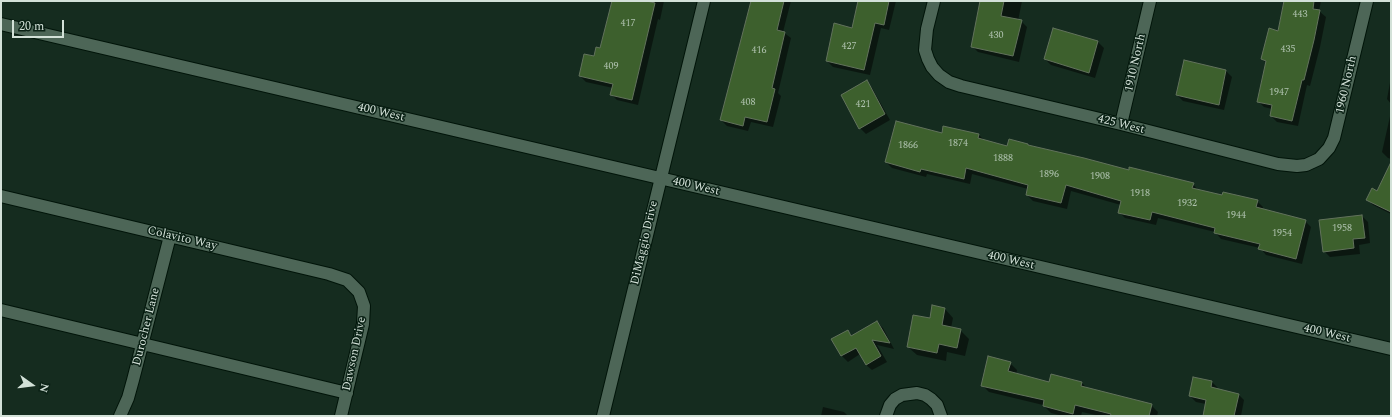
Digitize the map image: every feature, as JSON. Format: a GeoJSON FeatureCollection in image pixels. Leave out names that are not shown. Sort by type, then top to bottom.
{"type":"FeatureCollection","features":[{"type":"Feature","properties":{"kind":"street","name":"DiMaggio Drive"},"geometry":{"type":"LineString","coordinates":[[604,416],[660,178],[704,1]]}},
{"type":"Feature","properties":{"kind":"street","name":"425 West"},"geometry":{"type":"LineString","coordinates":[[934,1],[927,29],[926,45],[928,59],[932,67],[939,75],[949,82],[960,86],[1121,124],[1278,164],[1296,166],[1306,165],[1315,161]]}},
{"type":"Feature","properties":{"kind":"street","name":"1910 North"},"geometry":{"type":"LineString","coordinates":[[1121,124],[1150,1]]}},
{"type":"Feature","properties":{"kind":"street","name":"1960 North"},"geometry":{"type":"LineString","coordinates":[[1315,161],[1325,154],[1334,138],[1367,1]]}},
{"type":"Feature","properties":{"kind":"street","name":"400 West"},"geometry":{"type":"LineString","coordinates":[[1,24],[1391,350]]}},
{"type":"Feature","properties":{"kind":"street","name":"Colavito Way"},"geometry":{"type":"LineString","coordinates":[[1,196],[330,274],[347,280],[359,292]]}},
{"type":"Feature","properties":{"kind":"street","name":"Durocher Lane"},"geometry":{"type":"LineString","coordinates":[[120,416],[128,398],[133,380],[170,236]]}},
{"type":"Feature","properties":{"kind":"street","name":"Dawson Drive"},"geometry":{"type":"LineString","coordinates":[[341,416],[363,324],[364,306],[359,292]]}},
{"type":"Feature","properties":{"kind":"street"},"geometry":{"type":"LineString","coordinates":[[1,310],[347,393]]}},
{"type":"Feature","properties":{"kind":"street"},"geometry":{"type":"LineString","coordinates":[[886,416],[890,405],[895,399],[902,395],[917,393],[931,399],[936,405],[941,416]]}},
{"type":"Feature","properties":{"kind":"building"},"geometry":{"type":"Polygon","coordinates":[[[612,1],[647,1],[655,3],[632,100],[610,95],[613,84],[579,76],[584,54],[594,56],[596,47],[600,48],[612,1]]]}},
{"type":"Feature","properties":{"kind":"building"},"geometry":{"type":"Polygon","coordinates":[[[751,1],[784,1],[777,30],[785,32],[772,88],[775,89],[767,122],[745,117],[743,126],[720,120],[751,1]]]}},
{"type":"Feature","properties":{"kind":"building"},"geometry":{"type":"Polygon","coordinates":[[[858,1],[889,1],[884,25],[875,23],[864,70],[826,61],[834,23],[852,28],[858,1]]]}},
{"type":"Feature","properties":{"kind":"building"},"geometry":{"type":"Polygon","coordinates":[[[980,1],[1004,1],[1001,16],[1022,20],[1013,56],[971,47],[980,1]]]}},
{"type":"Feature","properties":{"kind":"building"},"geometry":{"type":"Polygon","coordinates":[[[1284,1],[1314,1],[1313,9],[1320,10],[1304,80],[1302,80],[1292,121],[1270,116],[1272,105],[1257,102],[1266,61],[1261,59],[1269,28],[1278,31],[1284,1]]]}},
{"type":"Feature","properties":{"kind":"building"},"geometry":{"type":"Polygon","coordinates":[[[1053,28],[1098,41],[1089,73],[1044,59],[1053,28]]]}},
{"type":"Feature","properties":{"kind":"building"},"geometry":{"type":"Polygon","coordinates":[[[1184,60],[1226,70],[1219,105],[1176,95],[1184,60]]]}},
{"type":"Feature","properties":{"kind":"building"},"geometry":{"type":"Polygon","coordinates":[[[867,80],[885,114],[859,129],[841,95],[867,80]]]}},
{"type":"Feature","properties":{"kind":"building"},"geometry":{"type":"Polygon","coordinates":[[[896,121],[942,133],[943,126],[979,134],[978,138],[1007,146],[1009,139],[1129,170],[1129,167],[1194,183],[1192,188],[1222,195],[1223,192],[1258,200],[1256,207],[1306,220],[1296,259],[1258,249],[1260,244],[1214,233],[1215,228],[1152,212],[1150,220],[1118,213],[1121,201],[1066,185],[1061,203],[1026,195],[1028,185],[966,168],[964,179],[921,169],[920,172],[885,162],[896,121]]]}},
{"type":"Feature","properties":{"kind":"building"},"geometry":{"type":"Polygon","coordinates":[[[1391,162],[1391,212],[1366,200],[1372,188],[1377,191],[1391,162]]]}},
{"type":"Feature","properties":{"kind":"building"},"geometry":{"type":"Polygon","coordinates":[[[1362,215],[1365,238],[1353,239],[1354,248],[1323,252],[1319,220],[1362,215]]]}},
{"type":"Feature","properties":{"kind":"building"},"geometry":{"type":"Polygon","coordinates":[[[932,305],[945,308],[942,325],[961,329],[957,348],[939,344],[937,353],[907,347],[913,315],[930,318],[932,305]]]}},
{"type":"Feature","properties":{"kind":"building"},"geometry":{"type":"Polygon","coordinates":[[[877,321],[890,343],[872,340],[881,356],[866,365],[856,348],[841,356],[831,339],[848,330],[851,336],[877,321]]]}},
{"type":"Feature","properties":{"kind":"building"},"geometry":{"type":"Polygon","coordinates":[[[988,356],[1011,362],[1008,371],[1049,382],[1051,374],[1082,382],[1081,386],[1152,404],[1149,416],[1110,416],[1111,414],[1075,405],[1073,414],[1043,406],[1044,400],[981,386],[988,356]]]}},
{"type":"Feature","properties":{"kind":"building"},"geometry":{"type":"Polygon","coordinates":[[[1193,377],[1212,381],[1211,387],[1239,394],[1234,416],[1203,416],[1206,400],[1189,396],[1193,377]]]}}]}
